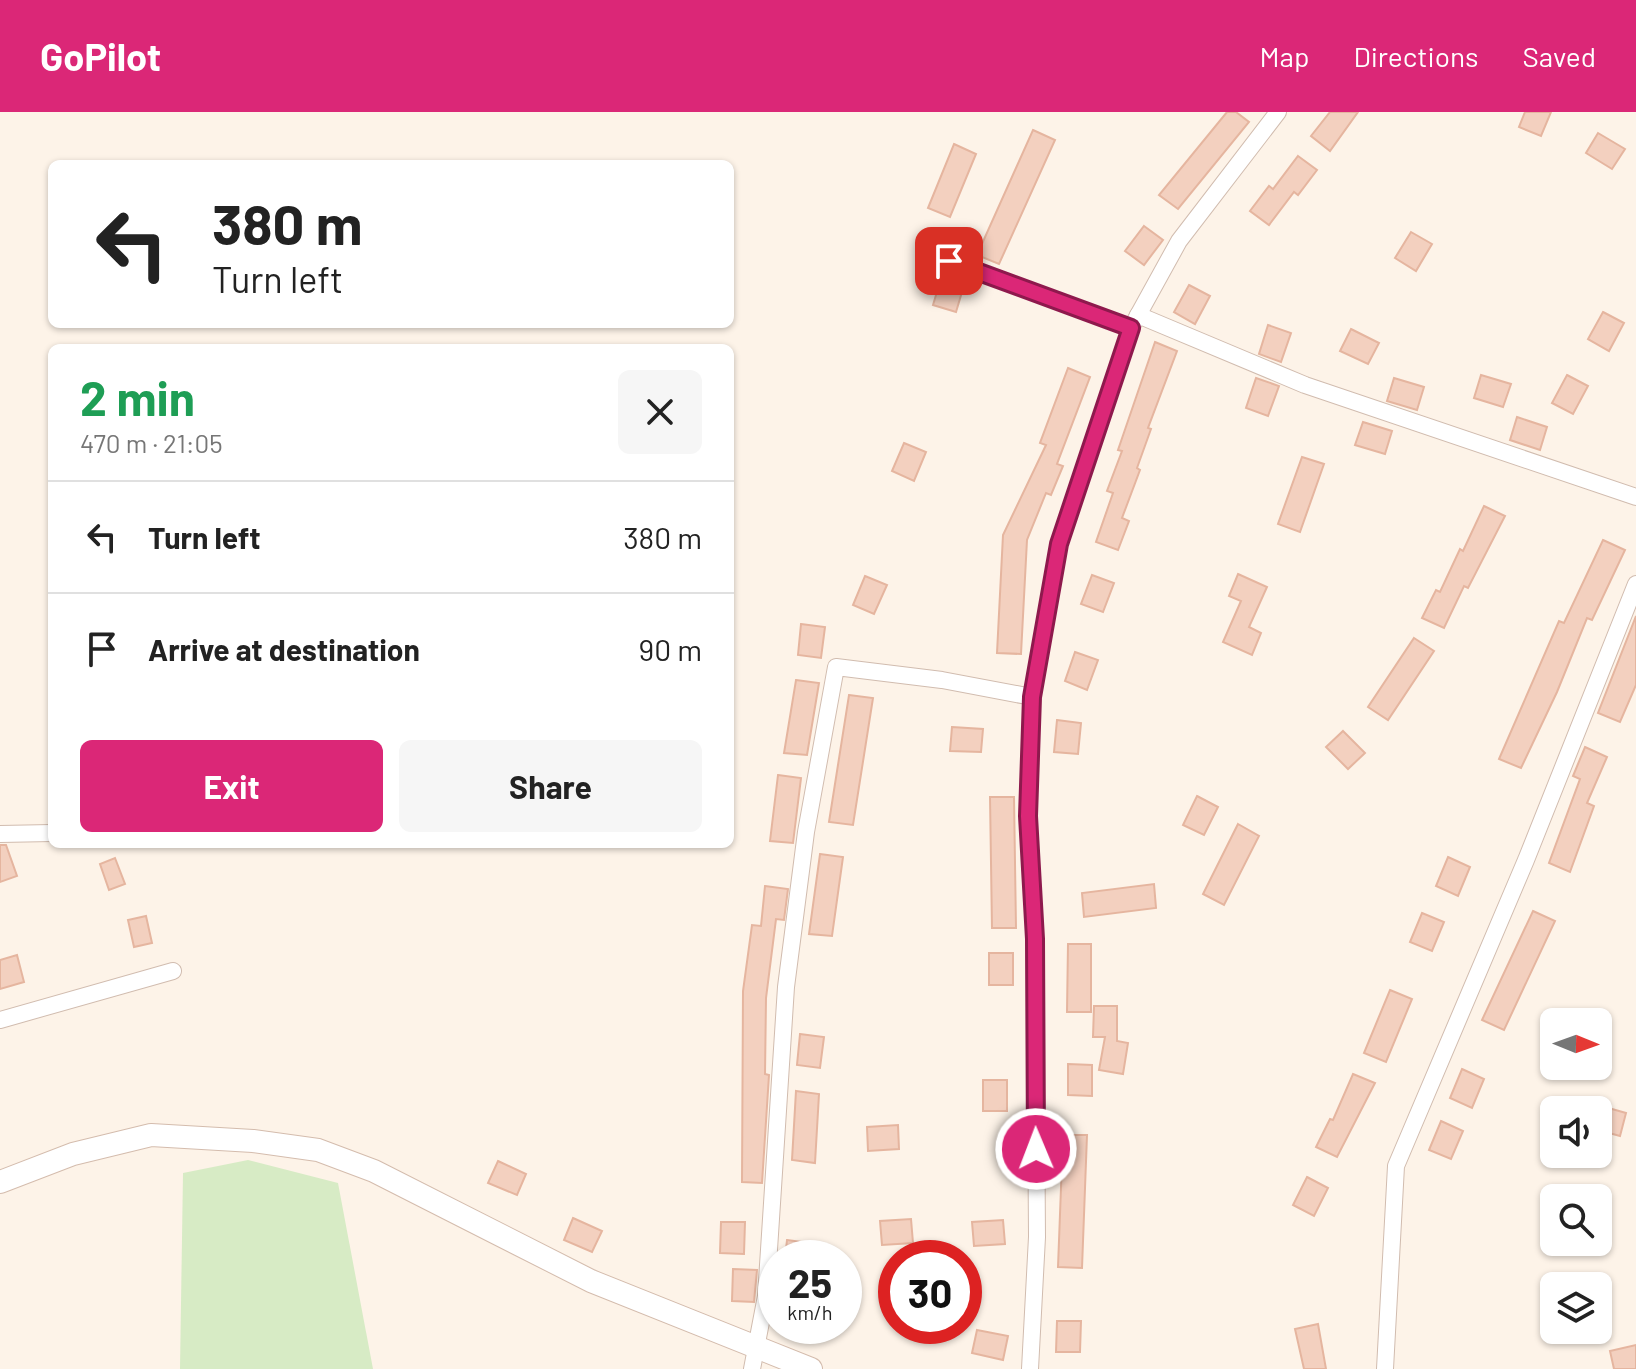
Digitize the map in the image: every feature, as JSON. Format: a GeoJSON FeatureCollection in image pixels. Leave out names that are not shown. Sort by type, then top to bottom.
{"type":"FeatureCollection","features":[{"type":"Feature","properties":{"kind":"street"},"geometry":{"type":"LineString","coordinates":[[1030,1369],[1037,1237],[1035,939],[1028,816],[1032,697],[1059,544],[1135,322],[1179,241],[1278,112]]}},
{"type":"Feature","properties":{"kind":"street"},"geometry":{"type":"LineString","coordinates":[[949,261],[1135,322],[1305,385],[1636,497]]}},
{"type":"Feature","properties":{"kind":"street"},"geometry":{"type":"LineString","coordinates":[[1385,1369],[1396,1166],[1526,860],[1636,584]]}},
{"type":"Feature","properties":{"kind":"street"},"geometry":{"type":"LineString","coordinates":[[754,1359],[766,1296],[786,987],[806,832],[836,667],[942,680],[1032,697]]}},
{"type":"Feature","properties":{"kind":"street"},"geometry":{"type":"LineString","coordinates":[[0,834],[48,833]]}},
{"type":"Feature","properties":{"kind":"street"},"geometry":{"type":"LineString","coordinates":[[0,1020],[173,971]]}},
{"type":"Feature","properties":{"kind":"street"},"geometry":{"type":"LineString","coordinates":[[0,1182],[73,1154],[151,1135],[253,1141],[318,1150],[374,1171],[754,1359],[811,1369]]}},
{"type":"Feature","properties":{"kind":"green space"},"geometry":{"type":"Polygon","coordinates":[[[248,1160],[338,1183],[373,1369],[180,1369],[183,1173],[248,1160]]]}},
{"type":"Feature","properties":{"kind":"building"},"geometry":{"type":"Polygon","coordinates":[[[1227,112],[1236,112],[1249,122],[1178,209],[1159,195],[1227,112]]]}},
{"type":"Feature","properties":{"kind":"building"},"geometry":{"type":"Polygon","coordinates":[[[1330,112],[1358,112],[1330,151],[1311,136],[1330,112]]]}},
{"type":"Feature","properties":{"kind":"building"},"geometry":{"type":"Polygon","coordinates":[[[1525,112],[1551,112],[1541,136],[1519,127],[1525,112]]]}},
{"type":"Feature","properties":{"kind":"building"},"geometry":{"type":"Polygon","coordinates":[[[1033,130],[1055,140],[999,264],[977,255],[1033,130]]]}},
{"type":"Feature","properties":{"kind":"building"},"geometry":{"type":"Polygon","coordinates":[[[1598,133],[1625,149],[1612,169],[1586,153],[1598,133]]]}},
{"type":"Feature","properties":{"kind":"building"},"geometry":{"type":"Polygon","coordinates":[[[954,144],[976,154],[950,217],[928,208],[954,144]]]}},
{"type":"Feature","properties":{"kind":"building"},"geometry":{"type":"Polygon","coordinates":[[[1298,156],[1317,170],[1298,195],[1294,192],[1269,225],[1250,211],[1269,186],[1273,189],[1298,156]]]}},
{"type":"Feature","properties":{"kind":"building"},"geometry":{"type":"Polygon","coordinates":[[[1144,226],[1163,240],[1144,265],[1125,251],[1144,226]]]}},
{"type":"Feature","properties":{"kind":"building"},"geometry":{"type":"Polygon","coordinates":[[[1411,232],[1432,244],[1416,271],[1395,258],[1411,232]]]}},
{"type":"Feature","properties":{"kind":"building"},"geometry":{"type":"Polygon","coordinates":[[[942,275],[965,282],[956,312],[933,305],[942,275]]]}},
{"type":"Feature","properties":{"kind":"building"},"geometry":{"type":"Polygon","coordinates":[[[1189,285],[1210,296],[1195,324],[1174,312],[1189,285]]]}},
{"type":"Feature","properties":{"kind":"building"},"geometry":{"type":"Polygon","coordinates":[[[1603,312],[1624,323],[1609,351],[1588,339],[1603,312]]]}},
{"type":"Feature","properties":{"kind":"building"},"geometry":{"type":"Polygon","coordinates":[[[1268,325],[1291,333],[1281,362],[1259,354],[1268,325]]]}},
{"type":"Feature","properties":{"kind":"building"},"geometry":{"type":"Polygon","coordinates":[[[1351,329],[1379,343],[1368,364],[1340,351],[1351,329]]]}},
{"type":"Feature","properties":{"kind":"building"},"geometry":{"type":"Polygon","coordinates":[[[1155,342],[1177,351],[1148,428],[1151,429],[1137,468],[1140,470],[1122,518],[1129,521],[1118,550],[1096,542],[1113,493],[1107,491],[1122,451],[1118,450],[1155,342]]]}},
{"type":"Feature","properties":{"kind":"building"},"geometry":{"type":"Polygon","coordinates":[[[1068,368],[1090,377],[1057,464],[1063,466],[1051,495],[1046,493],[1027,540],[1021,654],[997,653],[1003,535],[1046,445],[1040,443],[1068,368]]]}},
{"type":"Feature","properties":{"kind":"building"},"geometry":{"type":"Polygon","coordinates":[[[1481,375],[1511,384],[1503,407],[1474,398],[1481,375]]]}},
{"type":"Feature","properties":{"kind":"building"},"geometry":{"type":"Polygon","coordinates":[[[1567,375],[1588,386],[1573,414],[1552,403],[1567,375]]]}},
{"type":"Feature","properties":{"kind":"building"},"geometry":{"type":"Polygon","coordinates":[[[1256,378],[1279,386],[1268,416],[1246,408],[1256,378]]]}},
{"type":"Feature","properties":{"kind":"building"},"geometry":{"type":"Polygon","coordinates":[[[1394,378],[1424,387],[1417,410],[1387,401],[1394,378]]]}},
{"type":"Feature","properties":{"kind":"building"},"geometry":{"type":"Polygon","coordinates":[[[1517,417],[1547,427],[1540,450],[1510,440],[1517,417]]]}},
{"type":"Feature","properties":{"kind":"building"},"geometry":{"type":"Polygon","coordinates":[[[1363,422],[1392,431],[1385,454],[1355,445],[1363,422]]]}},
{"type":"Feature","properties":{"kind":"building"},"geometry":{"type":"Polygon","coordinates":[[[904,443],[926,452],[914,481],[892,471],[904,443]]]}},
{"type":"Feature","properties":{"kind":"building"},"geometry":{"type":"Polygon","coordinates":[[[1302,457],[1324,464],[1300,532],[1278,524],[1302,457]]]}},
{"type":"Feature","properties":{"kind":"building"},"geometry":{"type":"Polygon","coordinates":[[[1484,506],[1505,516],[1468,588],[1464,586],[1444,628],[1422,618],[1436,590],[1440,592],[1460,549],[1463,551],[1484,506]]]}},
{"type":"Feature","properties":{"kind":"building"},"geometry":{"type":"Polygon","coordinates":[[[1603,540],[1625,550],[1592,620],[1587,618],[1521,768],[1499,759],[1559,621],[1564,623],[1603,540]]]}},
{"type":"Feature","properties":{"kind":"building"},"geometry":{"type":"Polygon","coordinates":[[[1238,574],[1267,587],[1249,627],[1261,633],[1252,655],[1223,642],[1241,601],[1229,596],[1238,574]]]}},
{"type":"Feature","properties":{"kind":"building"},"geometry":{"type":"Polygon","coordinates":[[[1092,575],[1114,583],[1103,612],[1081,604],[1092,575]]]}},
{"type":"Feature","properties":{"kind":"building"},"geometry":{"type":"Polygon","coordinates":[[[865,576],[887,585],[874,614],[853,605],[865,576]]]}},
{"type":"Feature","properties":{"kind":"building"},"geometry":{"type":"Polygon","coordinates":[[[1636,616],[1636,685],[1620,722],[1598,713],[1636,616]]]}},
{"type":"Feature","properties":{"kind":"building"},"geometry":{"type":"Polygon","coordinates":[[[801,624],[825,627],[821,658],[798,655],[801,624]]]}},
{"type":"Feature","properties":{"kind":"building"},"geometry":{"type":"Polygon","coordinates":[[[1414,638],[1434,651],[1388,720],[1368,707],[1414,638]]]}},
{"type":"Feature","properties":{"kind":"building"},"geometry":{"type":"Polygon","coordinates":[[[1075,652],[1098,660],[1087,690],[1065,681],[1075,652]]]}},
{"type":"Feature","properties":{"kind":"building"},"geometry":{"type":"Polygon","coordinates":[[[796,680],[819,683],[807,755],[784,753],[796,680]]]}},
{"type":"Feature","properties":{"kind":"building"},"geometry":{"type":"Polygon","coordinates":[[[849,695],[873,698],[853,825],[829,822],[849,695]]]}},
{"type":"Feature","properties":{"kind":"building"},"geometry":{"type":"Polygon","coordinates":[[[1057,720],[1081,723],[1078,754],[1054,752],[1057,720]]]}},
{"type":"Feature","properties":{"kind":"building"},"geometry":{"type":"Polygon","coordinates":[[[952,727],[983,729],[981,752],[950,751],[952,727]]]}},
{"type":"Feature","properties":{"kind":"building"},"geometry":{"type":"Polygon","coordinates":[[[1343,731],[1365,753],[1348,769],[1326,747],[1343,731]]]}},
{"type":"Feature","properties":{"kind":"building"},"geometry":{"type":"Polygon","coordinates":[[[1585,747],[1607,757],[1587,803],[1594,806],[1570,872],[1549,863],[1580,779],[1573,776],[1585,747]]]}},
{"type":"Feature","properties":{"kind":"building"},"geometry":{"type":"Polygon","coordinates":[[[778,775],[801,778],[793,843],[770,841],[778,775]]]}},
{"type":"Feature","properties":{"kind":"building"},"geometry":{"type":"Polygon","coordinates":[[[1197,796],[1218,807],[1204,835],[1183,825],[1197,796]]]}},
{"type":"Feature","properties":{"kind":"building"},"geometry":{"type":"Polygon","coordinates":[[[990,797],[1014,797],[1016,928],[992,928],[990,797]]]}},
{"type":"Feature","properties":{"kind":"building"},"geometry":{"type":"Polygon","coordinates":[[[1238,824],[1259,836],[1224,905],[1203,894],[1238,824]]]}},
{"type":"Feature","properties":{"kind":"building"},"geometry":{"type":"Polygon","coordinates":[[[0,845],[6,845],[17,876],[0,882],[0,845]]]}},
{"type":"Feature","properties":{"kind":"building"},"geometry":{"type":"Polygon","coordinates":[[[820,854],[843,857],[832,936],[809,934],[820,854]]]}},
{"type":"Feature","properties":{"kind":"building"},"geometry":{"type":"Polygon","coordinates":[[[1448,857],[1470,867],[1458,896],[1436,886],[1448,857]]]}},
{"type":"Feature","properties":{"kind":"building"},"geometry":{"type":"Polygon","coordinates":[[[115,858],[125,884],[109,890],[100,864],[115,858]]]}},
{"type":"Feature","properties":{"kind":"building"},"geometry":{"type":"Polygon","coordinates":[[[1154,884],[1156,908],[1084,917],[1082,893],[1154,884]]]}},
{"type":"Feature","properties":{"kind":"building"},"geometry":{"type":"Polygon","coordinates":[[[765,886],[788,889],[784,920],[776,919],[766,998],[765,1074],[769,1075],[762,1183],[742,1182],[743,991],[752,925],[761,926],[765,886]]]}},
{"type":"Feature","properties":{"kind":"building"},"geometry":{"type":"Polygon","coordinates":[[[1533,911],[1555,921],[1504,1030],[1482,1020],[1533,911]]]}},
{"type":"Feature","properties":{"kind":"building"},"geometry":{"type":"Polygon","coordinates":[[[1422,913],[1444,922],[1432,951],[1410,942],[1422,913]]]}},
{"type":"Feature","properties":{"kind":"building"},"geometry":{"type":"Polygon","coordinates":[[[146,916],[152,943],[134,947],[128,920],[146,916]]]}},
{"type":"Feature","properties":{"kind":"building"},"geometry":{"type":"Polygon","coordinates":[[[1068,944],[1091,944],[1091,1012],[1067,1012],[1068,944]]]}},
{"type":"Feature","properties":{"kind":"building"},"geometry":{"type":"Polygon","coordinates":[[[989,953],[1013,953],[1013,985],[989,985],[989,953]]]}},
{"type":"Feature","properties":{"kind":"building"},"geometry":{"type":"Polygon","coordinates":[[[17,955],[24,982],[0,989],[0,960],[17,955]]]}},
{"type":"Feature","properties":{"kind":"building"},"geometry":{"type":"Polygon","coordinates":[[[1390,990],[1412,999],[1386,1062],[1364,1053],[1390,990]]]}},
{"type":"Feature","properties":{"kind":"building"},"geometry":{"type":"Polygon","coordinates":[[[1094,1006],[1117,1006],[1117,1041],[1128,1043],[1123,1074],[1099,1070],[1105,1037],[1093,1037],[1094,1006]]]}},
{"type":"Feature","properties":{"kind":"building"},"geometry":{"type":"Polygon","coordinates":[[[800,1034],[824,1037],[820,1068],[797,1065],[800,1034]]]}},
{"type":"Feature","properties":{"kind":"building"},"geometry":{"type":"Polygon","coordinates":[[[1068,1064],[1092,1065],[1092,1096],[1068,1095],[1068,1064]]]}},
{"type":"Feature","properties":{"kind":"building"},"geometry":{"type":"Polygon","coordinates":[[[1462,1069],[1484,1079],[1472,1108],[1450,1098],[1462,1069]]]}},
{"type":"Feature","properties":{"kind":"building"},"geometry":{"type":"Polygon","coordinates":[[[1353,1074],[1375,1083],[1337,1157],[1316,1147],[1330,1119],[1333,1120],[1353,1074]]]}},
{"type":"Feature","properties":{"kind":"building"},"geometry":{"type":"Polygon","coordinates":[[[983,1080],[1007,1080],[1007,1111],[983,1111],[983,1080]]]}},
{"type":"Feature","properties":{"kind":"building"},"geometry":{"type":"Polygon","coordinates":[[[796,1091],[819,1094],[815,1163],[792,1160],[796,1091]]]}},
{"type":"Feature","properties":{"kind":"building"},"geometry":{"type":"Polygon","coordinates":[[[1612,1109],[1626,1113],[1620,1136],[1612,1134],[1612,1109]]]}},
{"type":"Feature","properties":{"kind":"building"},"geometry":{"type":"Polygon","coordinates":[[[1441,1121],[1463,1131],[1451,1159],[1429,1150],[1441,1121]]]}},
{"type":"Feature","properties":{"kind":"building"},"geometry":{"type":"Polygon","coordinates":[[[898,1125],[899,1149],[868,1151],[867,1127],[898,1125]]]}},
{"type":"Feature","properties":{"kind":"building"},"geometry":{"type":"Polygon","coordinates":[[[1063,1135],[1087,1135],[1082,1268],[1058,1267],[1063,1135]]]}},
{"type":"Feature","properties":{"kind":"building"},"geometry":{"type":"Polygon","coordinates":[[[498,1161],[526,1174],[517,1195],[488,1183],[498,1161]]]}},
{"type":"Feature","properties":{"kind":"building"},"geometry":{"type":"Polygon","coordinates":[[[1307,1177],[1328,1188],[1314,1216],[1293,1205],[1307,1177]]]}},
{"type":"Feature","properties":{"kind":"building"},"geometry":{"type":"Polygon","coordinates":[[[573,1218],[602,1231],[592,1252],[564,1240],[573,1218]]]}},
{"type":"Feature","properties":{"kind":"building"},"geometry":{"type":"Polygon","coordinates":[[[911,1219],[913,1240],[882,1240],[880,1221],[911,1219]]]}},
{"type":"Feature","properties":{"kind":"building"},"geometry":{"type":"Polygon","coordinates":[[[1003,1220],[1005,1244],[982,1245],[982,1240],[974,1240],[972,1222],[1003,1220]]]}},
{"type":"Feature","properties":{"kind":"building"},"geometry":{"type":"Polygon","coordinates":[[[721,1222],[745,1222],[744,1254],[720,1253],[721,1222]]]}},
{"type":"Feature","properties":{"kind":"building"},"geometry":{"type":"Polygon","coordinates":[[[733,1269],[757,1270],[754,1302],[732,1301],[733,1269]]]}},
{"type":"Feature","properties":{"kind":"building"},"geometry":{"type":"Polygon","coordinates":[[[1057,1321],[1081,1321],[1080,1352],[1056,1352],[1057,1321]]]}},
{"type":"Feature","properties":{"kind":"building"},"geometry":{"type":"Polygon","coordinates":[[[1318,1324],[1326,1369],[1304,1369],[1295,1329],[1318,1324]]]}},
{"type":"Feature","properties":{"kind":"building"},"geometry":{"type":"Polygon","coordinates":[[[982,1331],[1008,1336],[1003,1360],[972,1353],[974,1344],[982,1344],[982,1331]]]}},
{"type":"Feature","properties":{"kind":"building"},"geometry":{"type":"Polygon","coordinates":[[[1636,1345],[1636,1369],[1614,1369],[1610,1351],[1636,1345]]]}},
{"type":"Feature","properties":{"kind":"route"},"geometry":{"type":"LineString","coordinates":[[949,261],[1131,328],[1059,544],[1032,697],[1028,816],[1035,939],[1036,1149]]}}]}
